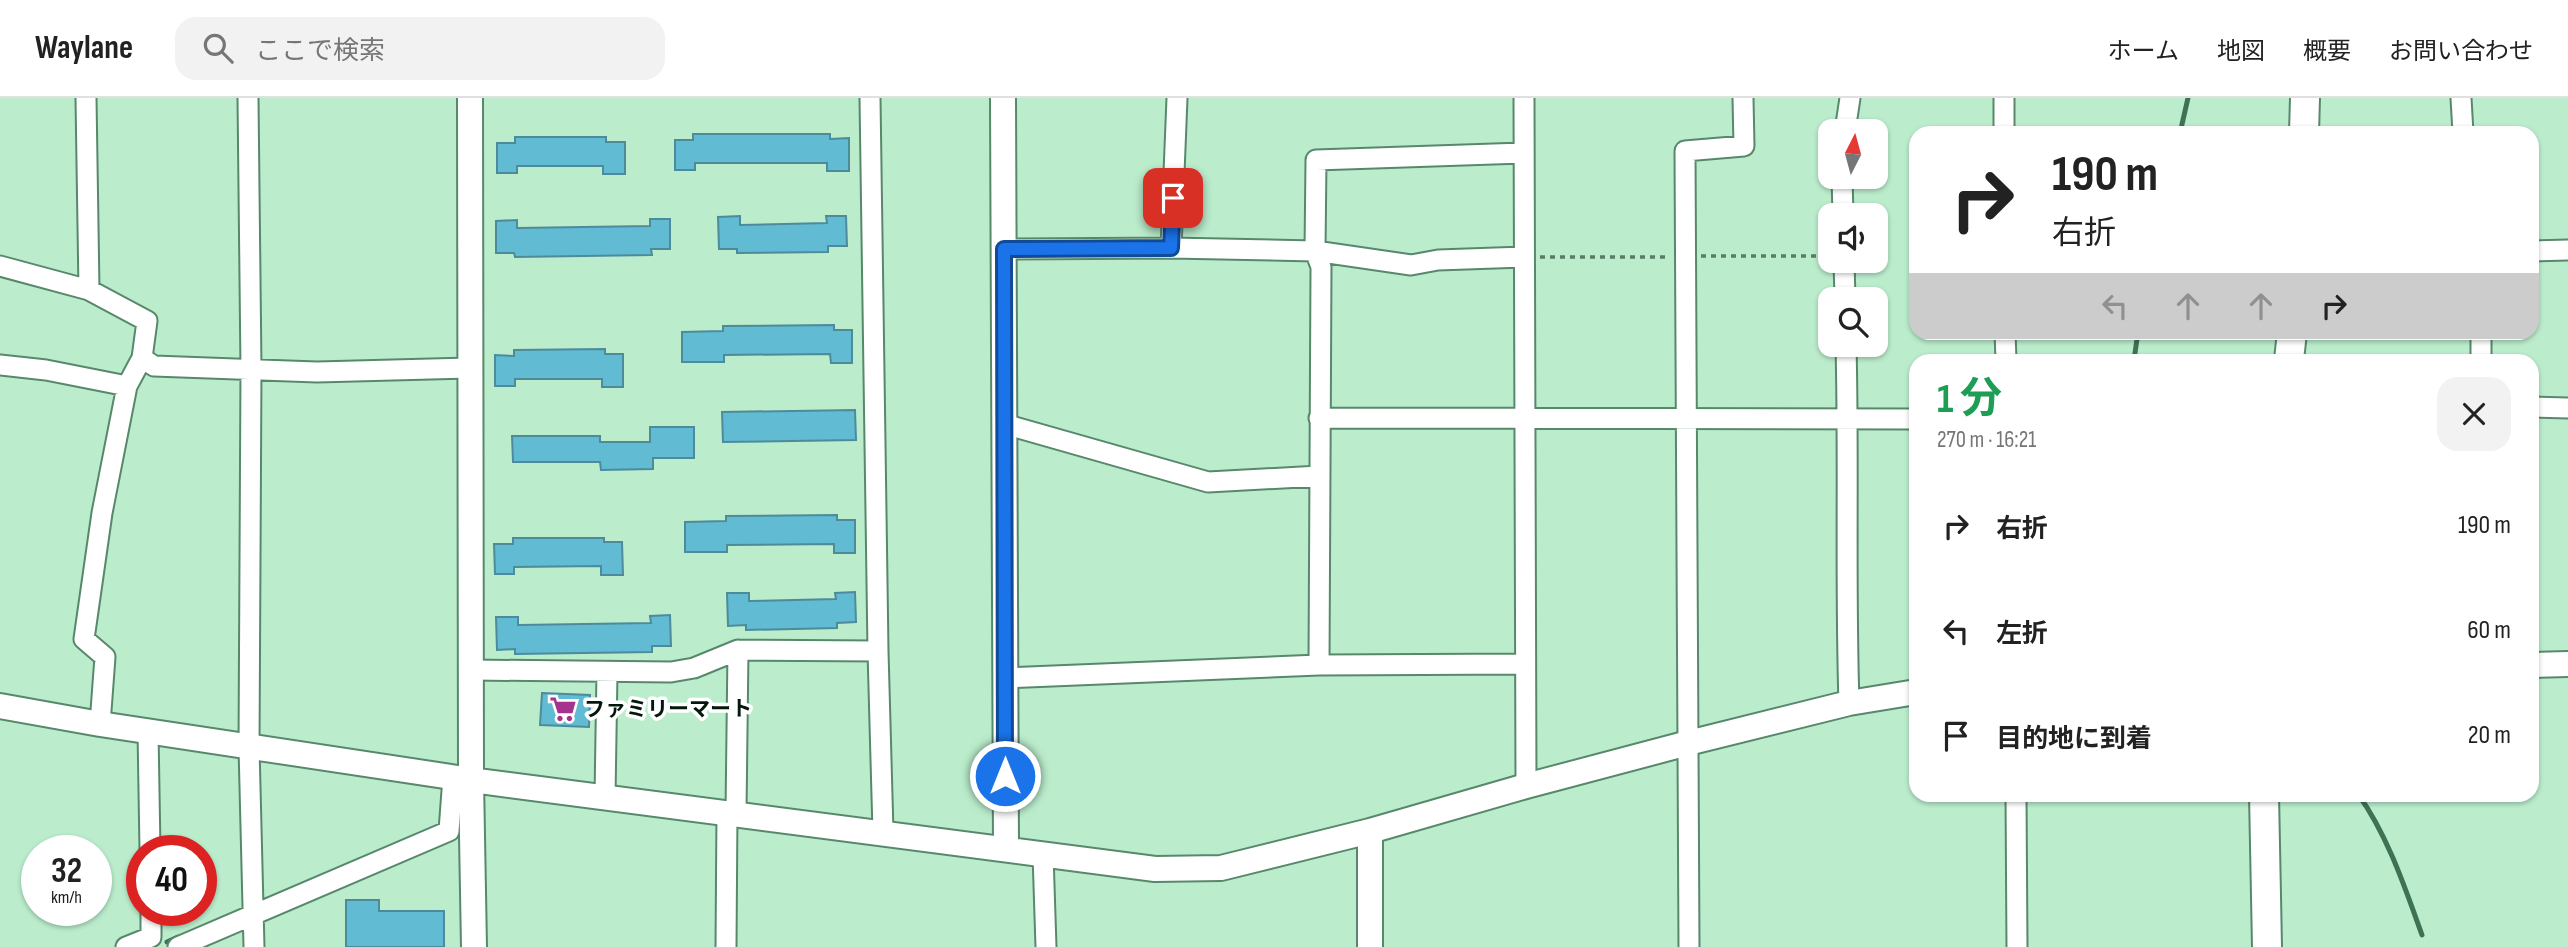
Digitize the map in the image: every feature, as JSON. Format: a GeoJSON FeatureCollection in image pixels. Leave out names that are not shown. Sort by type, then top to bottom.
{"type":"FeatureCollection","features":[{"type":"Feature","properties":{"kind":"main road"},"geometry":{"type":"LineString","coordinates":[[2304,126],[2305,98]]}},
{"type":"Feature","properties":{"kind":"main road"},"geometry":{"type":"LineString","coordinates":[[2264,802],[2267,947]]}},
{"type":"Feature","properties":{"kind":"street"},"geometry":{"type":"LineString","coordinates":[[86,98],[89,290]]}},
{"type":"Feature","properties":{"kind":"street"},"geometry":{"type":"LineString","coordinates":[[248,98],[251,369],[250,747],[254,947]]}},
{"type":"Feature","properties":{"kind":"street"},"geometry":{"type":"LineString","coordinates":[[470,98],[471,670],[462,779],[474,947]]}},
{"type":"Feature","properties":{"kind":"street"},"geometry":{"type":"LineString","coordinates":[[870,98],[883,832]]}},
{"type":"Feature","properties":{"kind":"street"},"geometry":{"type":"LineString","coordinates":[[1003,98],[1006,849]]}},
{"type":"Feature","properties":{"kind":"street"},"geometry":{"type":"LineString","coordinates":[[1171,248],[1177,98]]}},
{"type":"Feature","properties":{"kind":"street"},"geometry":{"type":"LineString","coordinates":[[1524,98],[1526,786]]}},
{"type":"Feature","properties":{"kind":"street"},"geometry":{"type":"LineString","coordinates":[[1689,947],[1685,594],[1688,420],[1685,151],[1744,146],[1743,98]]}},
{"type":"Feature","properties":{"kind":"street"},"geometry":{"type":"LineString","coordinates":[[1847,119],[1850,98]]}},
{"type":"Feature","properties":{"kind":"street"},"geometry":{"type":"LineString","coordinates":[[2004,98],[2004,126]]}},
{"type":"Feature","properties":{"kind":"street"},"geometry":{"type":"LineString","coordinates":[[2461,98],[2463,126]]}},
{"type":"Feature","properties":{"kind":"street"},"geometry":{"type":"LineString","coordinates":[[1319,665],[1321,267],[1315,251],[1316,160],[1523,153]]}},
{"type":"Feature","properties":{"kind":"street"},"geometry":{"type":"LineString","coordinates":[[1004,249],[1315,251],[1411,265],[1438,260],[1524,257]]}},
{"type":"Feature","properties":{"kind":"street"},"geometry":{"type":"LineString","coordinates":[[2539,251],[2568,250]]}},
{"type":"Feature","properties":{"kind":"street"},"geometry":{"type":"LineString","coordinates":[[0,266],[89,290],[146,321],[142,358],[127,386],[102,513],[84,639],[105,657],[100,724]]}},
{"type":"Feature","properties":{"kind":"street"},"geometry":{"type":"LineString","coordinates":[[1846,357],[1846,600],[1849,703]]}},
{"type":"Feature","properties":{"kind":"street"},"geometry":{"type":"LineString","coordinates":[[142,358],[154,366],[317,372],[469,369]]}},
{"type":"Feature","properties":{"kind":"street"},"geometry":{"type":"LineString","coordinates":[[0,365],[46,370],[127,386]]}},
{"type":"Feature","properties":{"kind":"street"},"geometry":{"type":"LineString","coordinates":[[2539,407],[2568,408]]}},
{"type":"Feature","properties":{"kind":"street"},"geometry":{"type":"LineString","coordinates":[[1319,418],[1909,419]]}},
{"type":"Feature","properties":{"kind":"street"},"geometry":{"type":"LineString","coordinates":[[1004,424],[1208,482],[1319,476]]}},
{"type":"Feature","properties":{"kind":"street"},"geometry":{"type":"LineString","coordinates":[[471,670],[671,672],[694,668],[738,650],[878,651]]}},
{"type":"Feature","properties":{"kind":"street"},"geometry":{"type":"LineString","coordinates":[[726,947],[738,650]]}},
{"type":"Feature","properties":{"kind":"street"},"geometry":{"type":"LineString","coordinates":[[1004,678],[1319,665],[1525,664]]}},
{"type":"Feature","properties":{"kind":"street"},"geometry":{"type":"LineString","coordinates":[[2539,664],[2568,664]]}},
{"type":"Feature","properties":{"kind":"street"},"geometry":{"type":"LineString","coordinates":[[605,797],[607,672]]}},
{"type":"Feature","properties":{"kind":"street"},"geometry":{"type":"LineString","coordinates":[[0,706],[100,724],[462,779],[1156,869],[1221,868],[1370,831],[1688,743],[1849,703],[1909,693]]}},
{"type":"Feature","properties":{"kind":"street"},"geometry":{"type":"LineString","coordinates":[[148,731],[150,835]]}},
{"type":"Feature","properties":{"kind":"street"},"geometry":{"type":"LineString","coordinates":[[178,947],[449,831],[462,779]]}},
{"type":"Feature","properties":{"kind":"street"},"geometry":{"type":"LineString","coordinates":[[2016,802],[2017,947]]}},
{"type":"Feature","properties":{"kind":"street"},"geometry":{"type":"LineString","coordinates":[[1370,831],[1370,947]]}},
{"type":"Feature","properties":{"kind":"street"},"geometry":{"type":"LineString","coordinates":[[1043,854],[1046,947]]}},
{"type":"Feature","properties":{"kind":"street"},"geometry":{"type":"LineString","coordinates":[[126,947],[151,937],[151,926]]}},
{"type":"Feature","properties":{"kind":"building"},"geometry":{"type":"Polygon","coordinates":[[[693,134],[830,134],[830,139],[849,138],[849,171],[827,171],[827,163],[695,163],[695,170],[675,170],[675,140],[693,140],[693,134]]]}},
{"type":"Feature","properties":{"kind":"building"},"geometry":{"type":"Polygon","coordinates":[[[515,137],[606,137],[606,142],[625,142],[625,174],[603,174],[603,166],[517,166],[517,173],[497,173],[497,143],[515,143],[515,137]]]}},
{"type":"Feature","properties":{"kind":"building"},"geometry":{"type":"Polygon","coordinates":[[[740,216],[740,225],[827,223],[826,216],[846,216],[847,246],[828,246],[828,252],[737,253],[737,249],[719,249],[718,217],[740,216]]]}},
{"type":"Feature","properties":{"kind":"building"},"geometry":{"type":"Polygon","coordinates":[[[650,219],[670,219],[670,249],[651,249],[652,255],[515,257],[514,253],[496,253],[496,221],[517,220],[517,228],[650,226],[650,219]]]}},
{"type":"Feature","properties":{"kind":"building"},"geometry":{"type":"Polygon","coordinates":[[[834,325],[834,330],[852,330],[852,363],[831,363],[830,354],[724,355],[724,362],[682,362],[682,332],[723,331],[723,326],[834,325]]]}},
{"type":"Feature","properties":{"kind":"building"},"geometry":{"type":"Polygon","coordinates":[[[605,349],[605,354],[623,354],[623,387],[602,387],[602,379],[515,379],[515,386],[495,386],[495,355],[514,356],[514,350],[605,349]]]}},
{"type":"Feature","properties":{"kind":"building"},"geometry":{"type":"Polygon","coordinates":[[[855,410],[856,440],[723,442],[722,412],[855,410]]]}},
{"type":"Feature","properties":{"kind":"building"},"geometry":{"type":"Polygon","coordinates":[[[650,427],[694,427],[694,458],[653,458],[653,469],[601,470],[600,462],[513,462],[512,436],[600,436],[600,442],[650,442],[650,427]]]}},
{"type":"Feature","properties":{"kind":"building"},"geometry":{"type":"Polygon","coordinates":[[[837,515],[837,520],[855,520],[855,553],[834,553],[834,544],[727,545],[727,552],[685,552],[685,522],[726,521],[726,516],[837,515]]]}},
{"type":"Feature","properties":{"kind":"building"},"geometry":{"type":"Polygon","coordinates":[[[513,538],[604,538],[604,542],[622,542],[623,575],[601,575],[601,566],[514,567],[514,574],[495,574],[494,544],[513,544],[513,538]]]}},
{"type":"Feature","properties":{"kind":"building"},"geometry":{"type":"Polygon","coordinates":[[[855,592],[856,622],[837,623],[837,628],[746,630],[746,625],[728,626],[727,593],[749,593],[749,601],[836,599],[835,593],[855,592]]]}},
{"type":"Feature","properties":{"kind":"building"},"geometry":{"type":"Polygon","coordinates":[[[670,615],[671,646],[652,646],[652,652],[515,654],[515,649],[497,650],[496,617],[518,617],[518,625],[651,623],[650,616],[670,615]]]}},
{"type":"Feature","properties":{"kind":"building"},"geometry":{"type":"Polygon","coordinates":[[[542,693],[590,695],[589,727],[540,725],[542,693]]]}},
{"type":"Feature","properties":{"kind":"building"},"geometry":{"type":"Polygon","coordinates":[[[346,900],[379,900],[379,911],[444,911],[444,947],[346,947],[346,900]]]}},
{"type":"Feature","properties":{"kind":"waterway"},"geometry":{"type":"LineString","coordinates":[[2182,126],[2188,98]]}},
{"type":"Feature","properties":{"kind":"waterway"},"geometry":{"type":"LineString","coordinates":[[2135,354],[2137,340]]}},
{"type":"Feature","properties":{"kind":"waterway"},"geometry":{"type":"LineString","coordinates":[[2364,802],[2387,845],[2422,935]]}},
{"type":"Feature","properties":{"kind":"waterway"},"geometry":{"type":"LineString","coordinates":[[167,942],[178,937]]}},
{"type":"Feature","properties":{"kind":"place","name":"ファミリーマート"},"geometry":{"type":"Point","coordinates":[563,709]}},
{"type":"Feature","properties":{"kind":"route"},"geometry":{"type":"LineString","coordinates":[[1005,776],[1004,249],[1171,248],[1173,198]]}}]}
